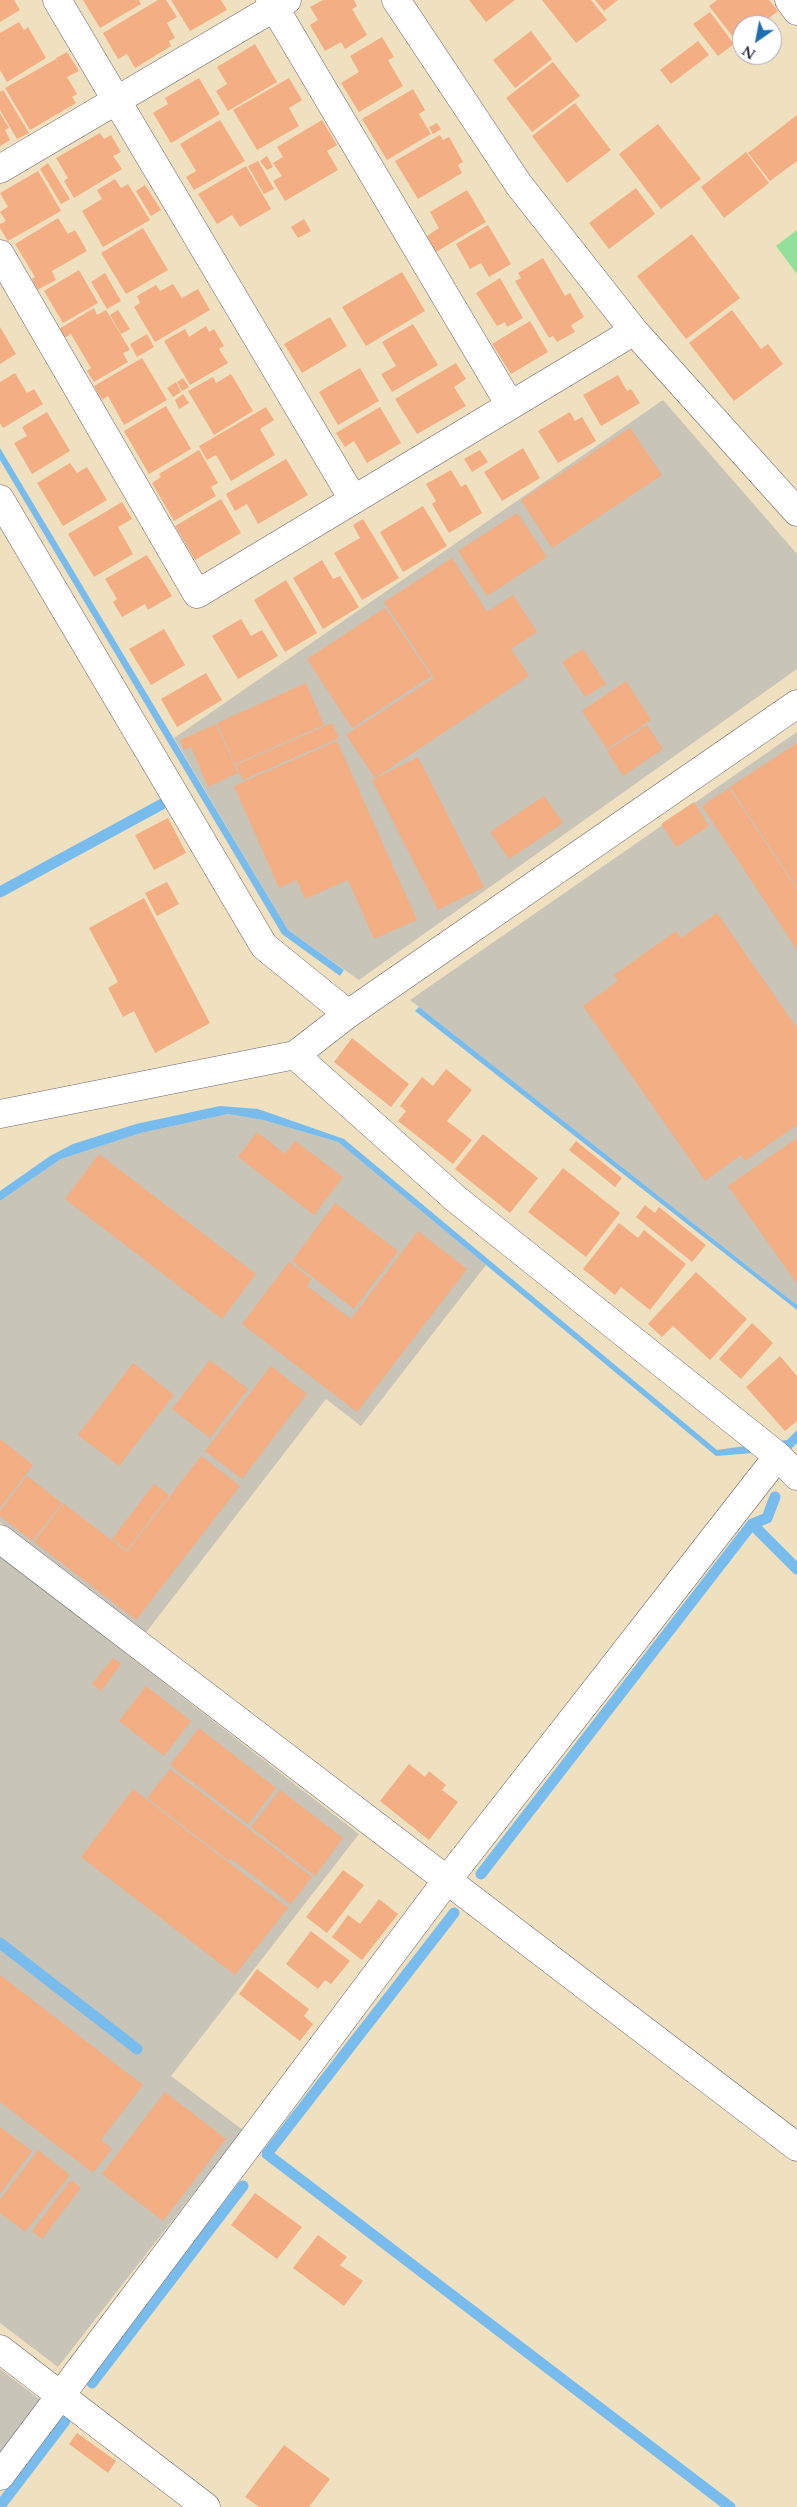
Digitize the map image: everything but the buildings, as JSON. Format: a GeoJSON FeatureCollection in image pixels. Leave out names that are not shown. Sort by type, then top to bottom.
{"type":"FeatureCollection","features":[{"type":"Feature","properties":{"kind":"street"},"geometry":{"type":"LineString","coordinates":[[57,0],[353,499]]}},
{"type":"Feature","properties":{"kind":"street"},"geometry":{"type":"LineString","coordinates":[[396,0],[519,185],[634,331],[797,512]]}},
{"type":"Feature","properties":{"kind":"street"},"geometry":{"type":"LineString","coordinates":[[789,0],[797,11]]}},
{"type":"Feature","properties":{"kind":"street"},"geometry":{"type":"LineString","coordinates":[[0,169],[117,101],[277,3],[510,405]]}},
{"type":"Feature","properties":{"kind":"street"},"geometry":{"type":"LineString","coordinates":[[0,254],[197,594],[634,331]]}},
{"type":"Feature","properties":{"kind":"street"},"geometry":{"type":"LineString","coordinates":[[0,499],[264,946],[348,1014]]}},
{"type":"Feature","properties":{"kind":"street"},"geometry":{"type":"LineString","coordinates":[[0,1114],[295,1055],[348,1014],[797,704]]}},
{"type":"Feature","properties":{"kind":"street"},"geometry":{"type":"LineString","coordinates":[[295,1055],[456,1199],[768,1448],[797,1476]]}},
{"type":"Feature","properties":{"kind":"street"},"geometry":{"type":"LineString","coordinates":[[0,2476],[448,1879],[768,1448]]}},
{"type":"Feature","properties":{"kind":"street"},"geometry":{"type":"LineString","coordinates":[[0,1539],[797,2147]]}},
{"type":"Feature","properties":{"kind":"street"},"geometry":{"type":"LineString","coordinates":[[0,2349],[206,2507]]}},
{"type":"Feature","properties":{"kind":"shaded area"},"geometry":{"type":"Polygon","coordinates":[[[663,400],[797,554],[797,669],[359,980],[288,930],[174,738],[663,400]]]}},
{"type":"Feature","properties":{"kind":"shaded area"},"geometry":{"type":"Polygon","coordinates":[[[797,732],[797,1305],[410,1000],[797,732]]]}},
{"type":"Feature","properties":{"kind":"shaded area"},"geometry":{"type":"Polygon","coordinates":[[[228,1114],[263,1120],[338,1142],[486,1265],[361,1426],[326,1399],[144,1635],[0,1522],[0,1201],[61,1159],[141,1133],[228,1114]]]}},
{"type":"Feature","properties":{"kind":"shaded area"},"geometry":{"type":"Polygon","coordinates":[[[0,1556],[359,1834],[171,2076],[243,2130],[58,2367],[0,2323],[0,1556]]]}},
{"type":"Feature","properties":{"kind":"shaded area"},"geometry":{"type":"Polygon","coordinates":[[[0,2369],[43,2402],[0,2459],[0,2369]]]}},
{"type":"Feature","properties":{"kind":"green space"},"geometry":{"type":"Polygon","coordinates":[[[797,230],[797,274],[776,246],[797,230]]]}},
{"type":"Feature","properties":{"kind":"water"},"geometry":{"type":"Polygon","coordinates":[[[0,448],[288,930],[344,970],[340,976],[282,934],[0,460],[0,448]]]}},
{"type":"Feature","properties":{"kind":"water"},"geometry":{"type":"Polygon","coordinates":[[[419,1007],[797,1305],[797,1310],[415,1011],[419,1007]]]}},
{"type":"Feature","properties":{"kind":"water"},"geometry":{"type":"Polygon","coordinates":[[[220,1106],[258,1109],[344,1139],[717,1450],[787,1440],[797,1430],[797,1443],[790,1450],[716,1456],[338,1142],[263,1120],[228,1114],[141,1133],[61,1159],[0,1201],[0,1191],[50,1156],[73,1144],[136,1124],[220,1106]]]}},
{"type":"Feature","properties":{"kind":"waterway"},"geometry":{"type":"LineString","coordinates":[[0,892],[164,803]]}},
{"type":"Feature","properties":{"kind":"waterway"},"geometry":{"type":"LineString","coordinates":[[481,1874],[752,1524],[767,1518],[775,1497]]}},
{"type":"Feature","properties":{"kind":"waterway"},"geometry":{"type":"LineString","coordinates":[[752,1524],[797,1569]]}},
{"type":"Feature","properties":{"kind":"waterway"},"geometry":{"type":"LineString","coordinates":[[454,1913],[267,2154],[730,2507]]}},
{"type":"Feature","properties":{"kind":"waterway"},"geometry":{"type":"LineString","coordinates":[[0,1943],[137,2049]]}},
{"type":"Feature","properties":{"kind":"waterway"},"geometry":{"type":"LineString","coordinates":[[92,2383],[243,2186]]}},
{"type":"Feature","properties":{"kind":"waterway"},"geometry":{"type":"LineString","coordinates":[[0,2506],[65,2421]]}}]}
